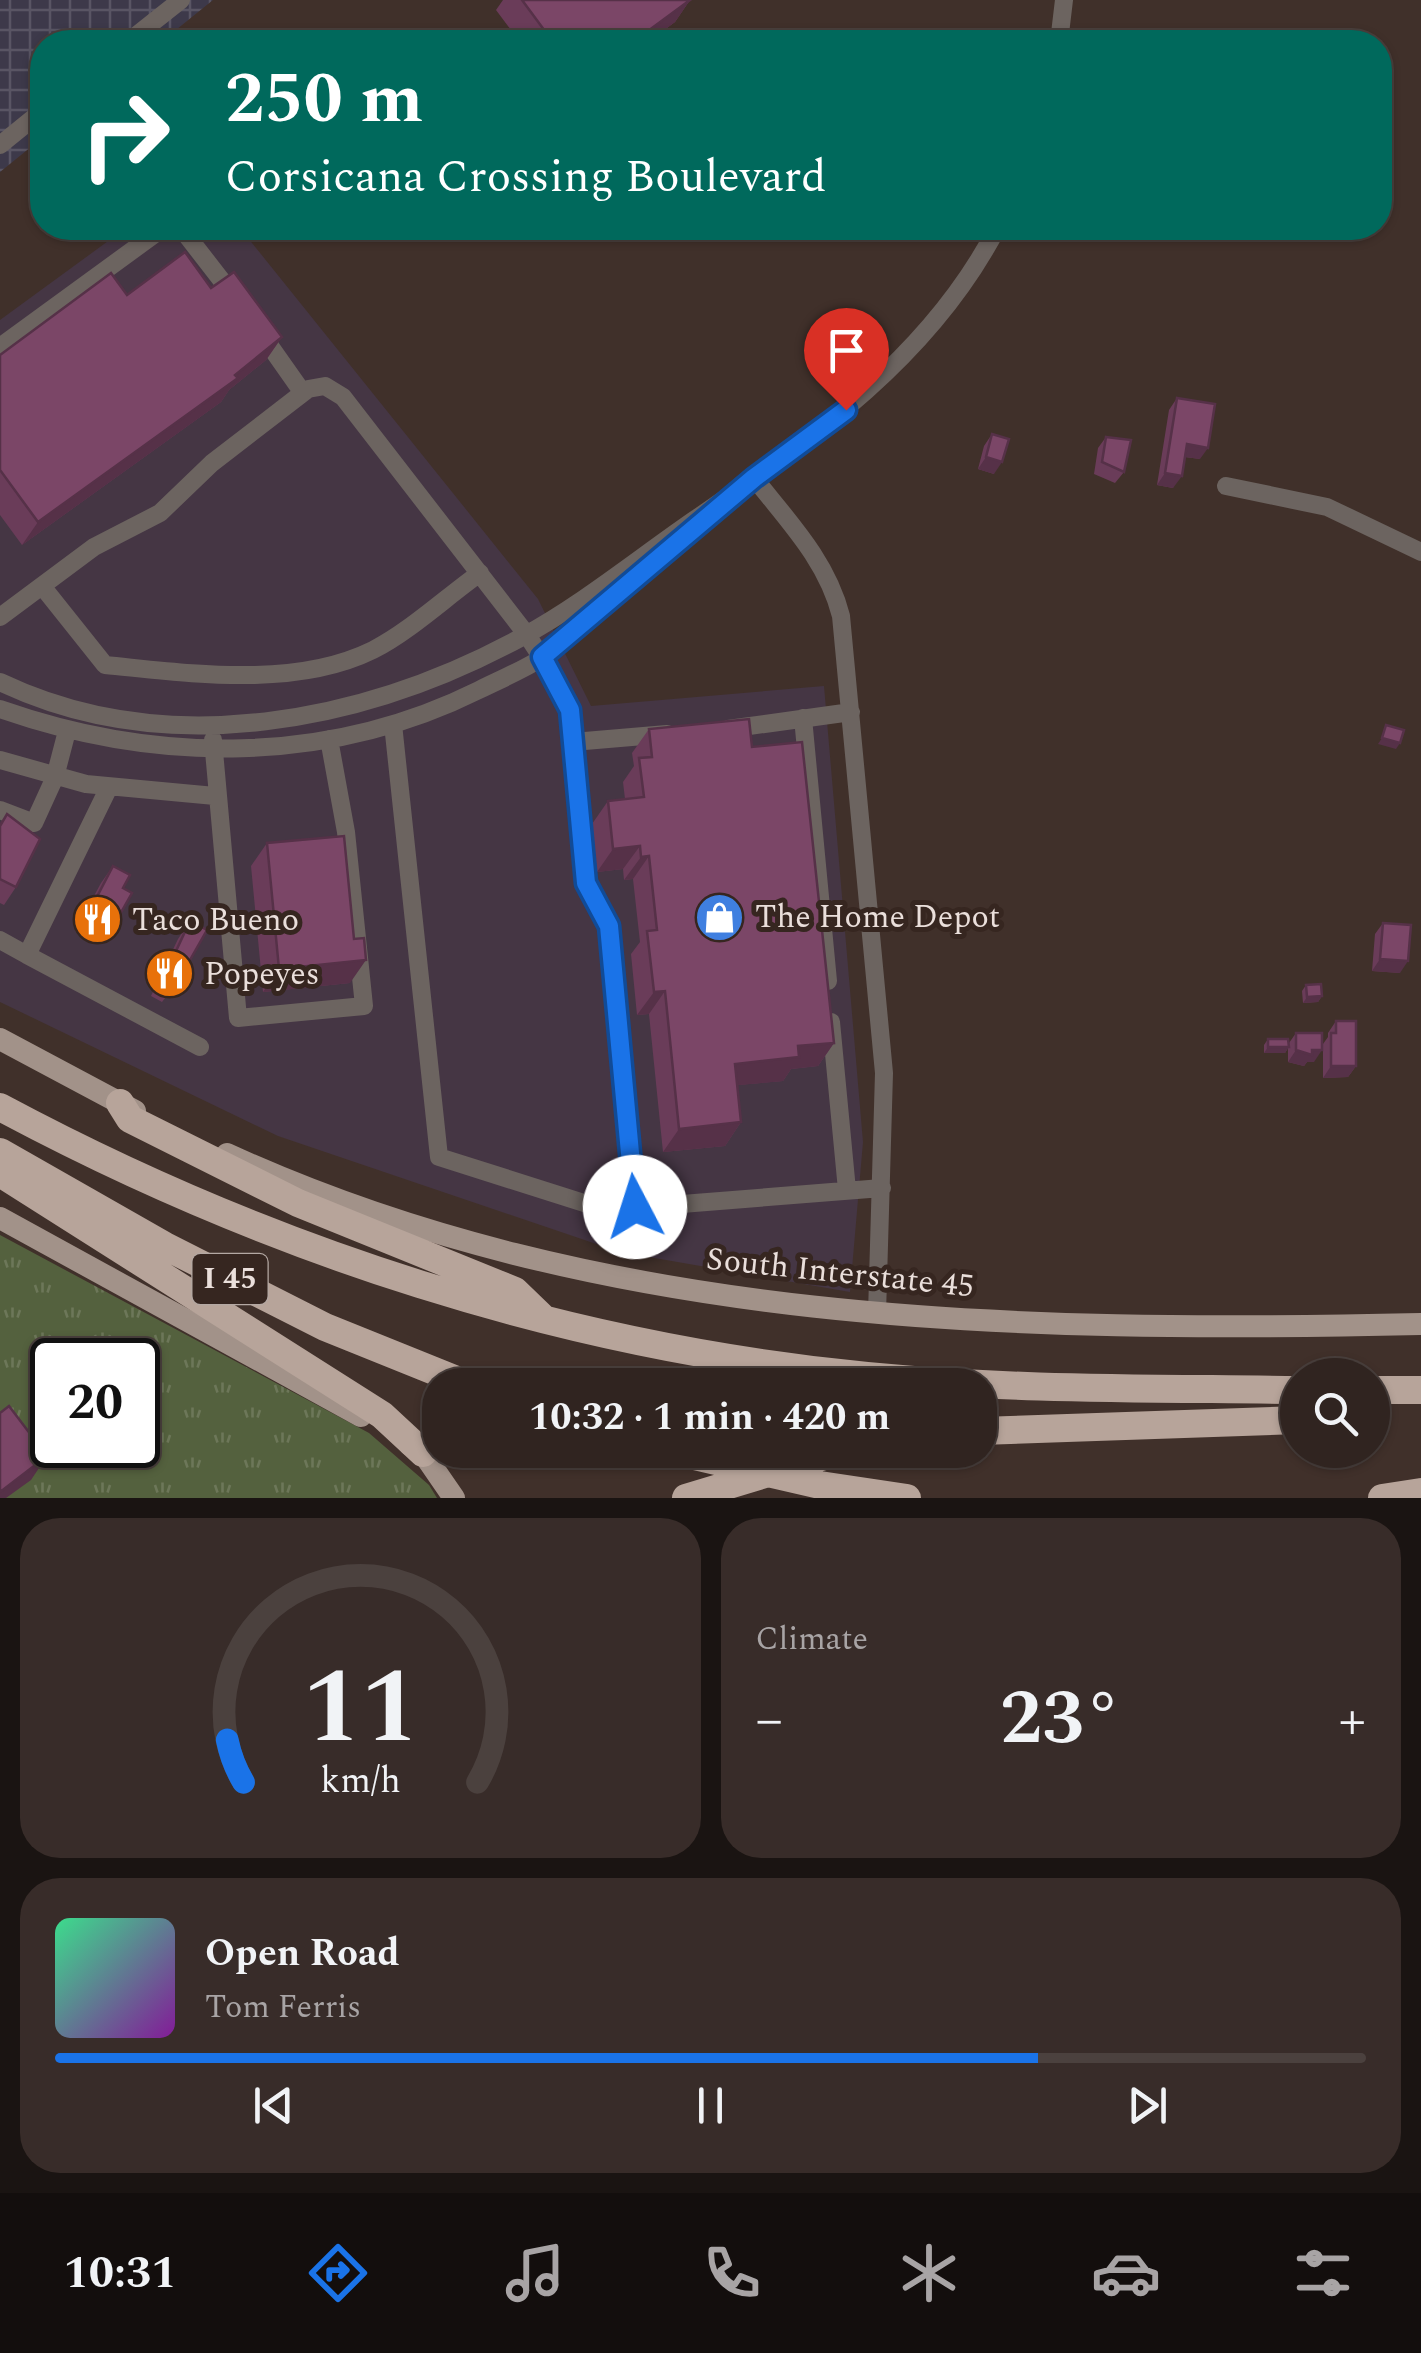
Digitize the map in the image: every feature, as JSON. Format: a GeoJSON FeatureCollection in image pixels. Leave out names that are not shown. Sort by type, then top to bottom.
{"type":"FeatureCollection","features":[{"type":"Feature","properties":{"kind":"highway"},"geometry":{"type":"LineString","coordinates":[[120,1103],[130,1119],[298,1204],[515,1291],[545,1320]]}},
{"type":"Feature","properties":{"kind":"highway","name":"I 45"},"geometry":{"type":"LineString","coordinates":[[0,1107],[120,1168],[257,1228],[416,1284],[545,1320],[703,1354],[866,1376],[997,1386],[1280,1390]]}},
{"type":"Feature","properties":{"kind":"highway","name":"I 45"},"geometry":{"type":"LineString","coordinates":[[0,1152],[165,1246],[325,1327],[427,1368]]}},
{"type":"Feature","properties":{"kind":"highway"},"geometry":{"type":"LineString","coordinates":[[0,1173],[382,1415],[422,1452]]}},
{"type":"Feature","properties":{"kind":"highway"},"geometry":{"type":"LineString","coordinates":[[997,1430],[1280,1421]]}},
{"type":"Feature","properties":{"kind":"highway"},"geometry":{"type":"LineString","coordinates":[[747,1468],[820,1485],[907,1498]]}},
{"type":"Feature","properties":{"kind":"highway"},"geometry":{"type":"LineString","coordinates":[[686,1498],[785,1468]]}},
{"type":"Feature","properties":{"kind":"highway"},"geometry":{"type":"LineString","coordinates":[[1382,1498],[1421,1492]]}},
{"type":"Feature","properties":{"kind":"main road","name":"South Interstate 45"},"geometry":{"type":"LineString","coordinates":[[0,1039],[120,1103],[251,1165],[471,1240],[588,1272],[742,1300],[877,1314],[1228,1327],[1421,1324]]}},
{"type":"Feature","properties":{"kind":"main road"},"geometry":{"type":"LineString","coordinates":[[0,1218],[422,1452]]}},
{"type":"Feature","properties":{"kind":"main road"},"geometry":{"type":"LineString","coordinates":[[433,1468],[454,1498]]}},
{"type":"Feature","properties":{"kind":"street"},"geometry":{"type":"LineString","coordinates":[[143,30],[181,0]]}},
{"type":"Feature","properties":{"kind":"street"},"geometry":{"type":"LineString","coordinates":[[1060,30],[1064,0]]}},
{"type":"Feature","properties":{"kind":"street"},"geometry":{"type":"LineString","coordinates":[[0,145],[30,121]]}},
{"type":"Feature","properties":{"kind":"street"},"geometry":{"type":"LineString","coordinates":[[0,347],[147,240]]}},
{"type":"Feature","properties":{"kind":"street"},"geometry":{"type":"LineString","coordinates":[[189,240],[303,392]]}},
{"type":"Feature","properties":{"kind":"street"},"geometry":{"type":"LineString","coordinates":[[0,682],[84,710],[169,724],[214,724],[307,718],[387,698],[451,674],[527,635],[846,410],[909,354],[964,286],[991,240]]}},
{"type":"Feature","properties":{"kind":"street"},"geometry":{"type":"LineString","coordinates":[[0,618],[94,547],[160,513],[212,463],[303,392],[325,386],[344,397],[527,635],[570,710],[586,883],[609,926],[635,1207]]}},
{"type":"Feature","properties":{"kind":"street"},"geometry":{"type":"LineString","coordinates":[[0,709],[67,731],[126,743],[212,750],[283,747],[393,724],[454,702],[542,657],[754,478]]}},
{"type":"Feature","properties":{"kind":"street"},"geometry":{"type":"LineString","coordinates":[[754,478],[833,584],[841,616],[880,994],[882,1188],[877,1314]]}},
{"type":"Feature","properties":{"kind":"street"},"geometry":{"type":"LineString","coordinates":[[1226,486],[1328,507],[1421,552]]}},
{"type":"Feature","properties":{"kind":"street"},"geometry":{"type":"LineString","coordinates":[[42,586],[105,665],[222,674],[275,672],[373,650],[480,574]]}},
{"type":"Feature","properties":{"kind":"street"},"geometry":{"type":"LineString","coordinates":[[573,742],[698,732],[851,712]]}},
{"type":"Feature","properties":{"kind":"street"},"geometry":{"type":"LineString","coordinates":[[803,718],[847,1190]]}},
{"type":"Feature","properties":{"kind":"street"},"geometry":{"type":"LineString","coordinates":[[214,724],[215,796],[238,1018],[364,1006],[346,832],[328,739]]}},
{"type":"Feature","properties":{"kind":"street"},"geometry":{"type":"LineString","coordinates":[[393,724],[440,1157],[606,1210],[882,1188]]}},
{"type":"Feature","properties":{"kind":"street"},"geometry":{"type":"LineString","coordinates":[[0,810],[34,823],[54,777],[67,731]]}},
{"type":"Feature","properties":{"kind":"street"},"geometry":{"type":"LineString","coordinates":[[0,760],[54,777],[109,787],[215,796]]}},
{"type":"Feature","properties":{"kind":"street"},"geometry":{"type":"LineString","coordinates":[[27,954],[109,787]]}},
{"type":"Feature","properties":{"kind":"street"},"geometry":{"type":"LineString","coordinates":[[0,940],[200,1047]]}},
{"type":"Feature","properties":{"kind":"shaded area"},"geometry":{"type":"Polygon","coordinates":[[[0,0],[213,0],[176,30],[30,30],[30,148],[0,172],[0,0]]]}},
{"type":"Feature","properties":{"kind":"shaded area"},"geometry":{"type":"Polygon","coordinates":[[[110,240],[250,240],[538,599],[591,706],[824,686],[863,1142],[850,1292],[620,1252],[278,1136],[0,1002],[0,320],[110,240]]]}},
{"type":"Feature","properties":{"kind":"green space"},"geometry":{"type":"Polygon","coordinates":[[[0,1235],[369,1433],[429,1485],[437,1498],[0,1498],[0,1235]]]}},
{"type":"Feature","properties":{"kind":"building"},"geometry":{"type":"Polygon","coordinates":[[[522,0],[690,0],[649,30],[544,30],[522,0]]]}},
{"type":"Feature","properties":{"kind":"building"},"geometry":{"type":"Polygon","coordinates":[[[185,252],[211,288],[234,272],[282,337],[235,375],[238,378],[38,522],[0,470],[0,355],[111,273],[127,295],[185,252]]]}},
{"type":"Feature","properties":{"kind":"building"},"geometry":{"type":"Polygon","coordinates":[[[1177,398],[1215,404],[1208,448],[1187,444],[1182,476],[1165,473],[1177,398]]]}},
{"type":"Feature","properties":{"kind":"building"},"geometry":{"type":"Polygon","coordinates":[[[992,434],[1009,439],[1002,462],[986,457],[992,434]]]}},
{"type":"Feature","properties":{"kind":"building"},"geometry":{"type":"Polygon","coordinates":[[[1106,437],[1131,440],[1124,472],[1102,462],[1106,437]]]}},
{"type":"Feature","properties":{"kind":"building","name":"The Home Depot"},"geometry":{"type":"Polygon","coordinates":[[[749,719],[752,747],[802,742],[834,1043],[798,1046],[799,1057],[735,1064],[741,1122],[679,1129],[665,991],[654,992],[647,931],[657,930],[649,856],[641,857],[640,846],[613,849],[608,801],[644,797],[639,758],[652,757],[649,729],[749,719]]]}},
{"type":"Feature","properties":{"kind":"building"},"geometry":{"type":"Polygon","coordinates":[[[1386,725],[1404,730],[1400,743],[1382,738],[1386,725]]]}},
{"type":"Feature","properties":{"kind":"building"},"geometry":{"type":"Polygon","coordinates":[[[7,814],[40,839],[16,887],[0,879],[0,826],[7,814]]]}},
{"type":"Feature","properties":{"kind":"building"},"geometry":{"type":"Polygon","coordinates":[[[344,836],[354,939],[364,938],[366,960],[279,969],[267,843],[344,836]]]}},
{"type":"Feature","properties":{"kind":"building"},"geometry":{"type":"Polygon","coordinates":[[[113,866],[130,875],[123,888],[132,893],[115,923],[111,920],[108,925],[88,914],[113,866]]]}},
{"type":"Feature","properties":{"kind":"building"},"geometry":{"type":"Polygon","coordinates":[[[190,921],[207,930],[174,984],[163,979],[190,921]]]}},
{"type":"Feature","properties":{"kind":"building"},"geometry":{"type":"Polygon","coordinates":[[[1383,923],[1411,925],[1408,961],[1380,959],[1383,923]]]}},
{"type":"Feature","properties":{"kind":"building"},"geometry":{"type":"Polygon","coordinates":[[[1321,984],[1322,996],[1307,997],[1306,985],[1321,984]]]}},
{"type":"Feature","properties":{"kind":"building"},"geometry":{"type":"Polygon","coordinates":[[[1336,1021],[1356,1021],[1356,1066],[1331,1066],[1331,1033],[1336,1033],[1336,1021]]]}},
{"type":"Feature","properties":{"kind":"building"},"geometry":{"type":"Polygon","coordinates":[[[1296,1033],[1322,1033],[1322,1050],[1312,1050],[1312,1055],[1296,1050],[1296,1033]]]}},
{"type":"Feature","properties":{"kind":"building"},"geometry":{"type":"Polygon","coordinates":[[[1268,1039],[1288,1039],[1289,1047],[1268,1047],[1268,1039]]]}},
{"type":"Feature","properties":{"kind":"building"},"geometry":{"type":"Polygon","coordinates":[[[9,1406],[30,1434],[31,1468],[0,1492],[0,1413],[9,1406]]]}},
{"type":"Feature","properties":{"kind":"place","name":"The Home Depot"},"geometry":{"type":"Point","coordinates":[720,917]}},
{"type":"Feature","properties":{"kind":"place","name":"Taco Bueno"},"geometry":{"type":"Point","coordinates":[97,920]}},
{"type":"Feature","properties":{"kind":"place","name":"Popeyes"},"geometry":{"type":"Point","coordinates":[169,974]}},
{"type":"Feature","properties":{"kind":"route"},"geometry":{"type":"LineString","coordinates":[[635,1207],[609,926],[586,883],[570,710],[542,657],[754,478],[846,410]]}}]}
